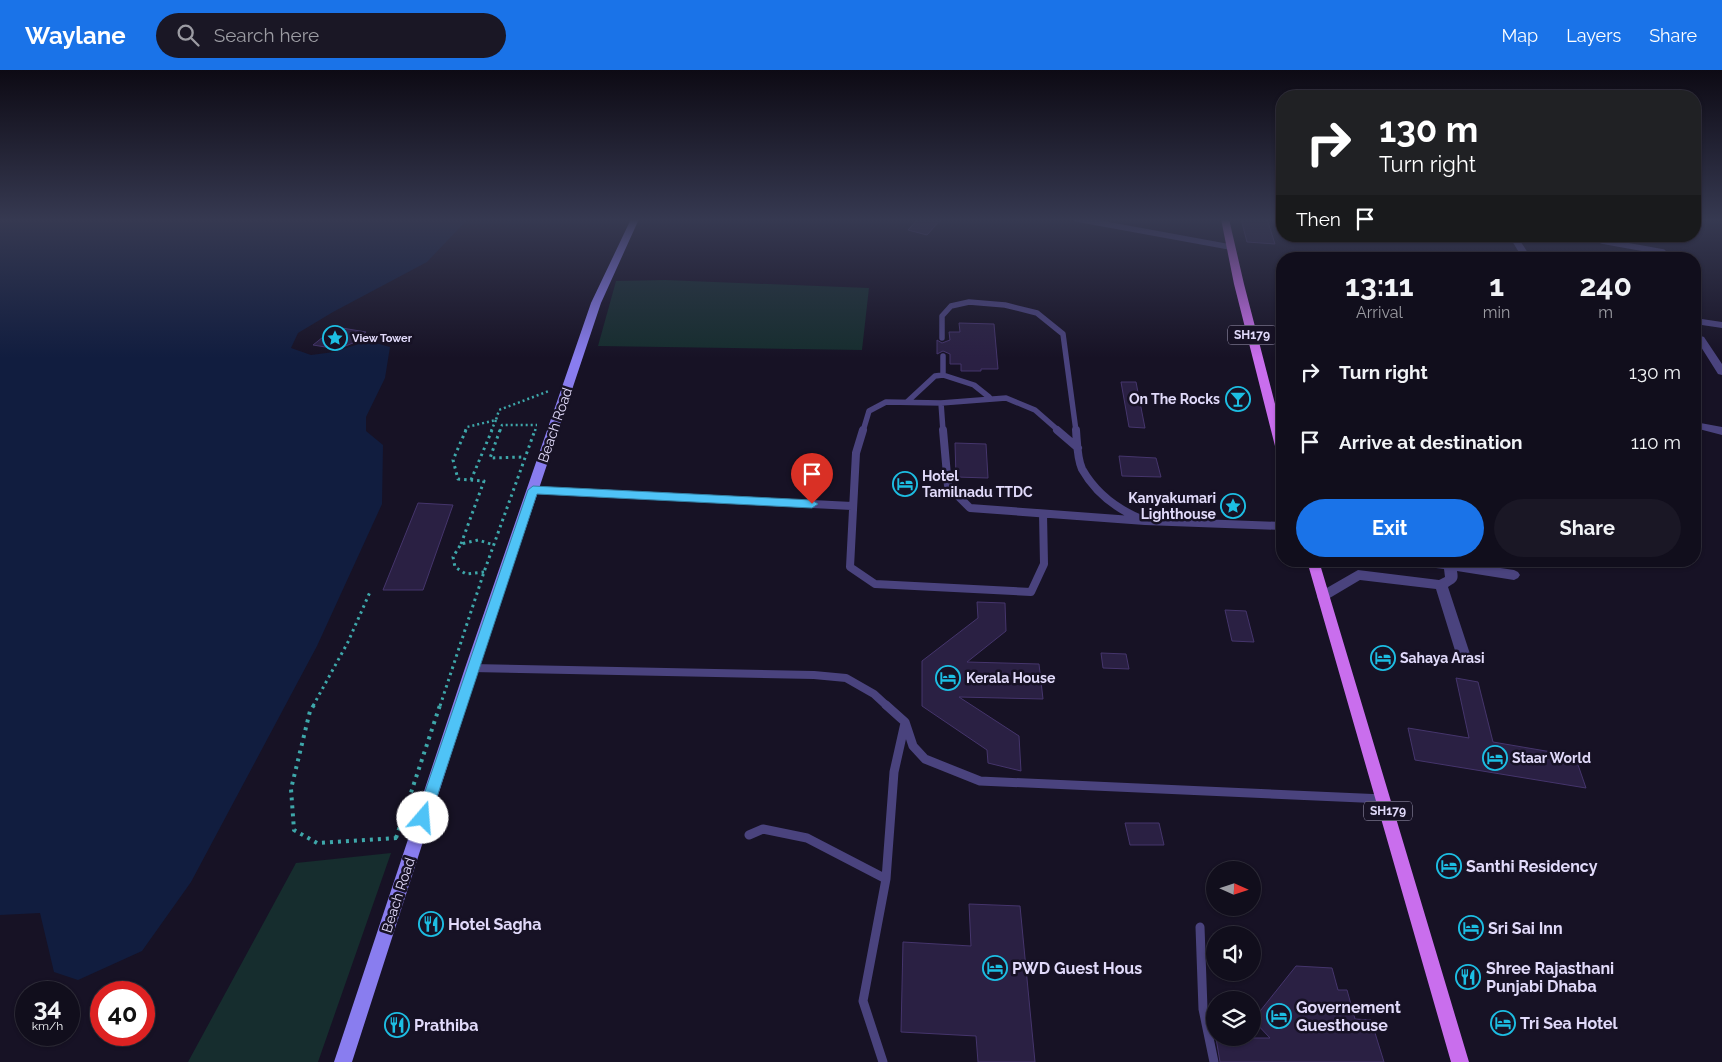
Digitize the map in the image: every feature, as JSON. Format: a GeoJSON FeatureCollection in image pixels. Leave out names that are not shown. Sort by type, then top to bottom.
{"type":"FeatureCollection","features":[{"type":"Feature","properties":{"kind":"main road","name":"SH179"},"geometry":{"type":"LineString","coordinates":[[1235,265],[1276,427]]}},
{"type":"Feature","properties":{"kind":"main road","name":"SH179"},"geometry":{"type":"LineString","coordinates":[[1315,567],[1460,1062]]}},
{"type":"Feature","properties":{"kind":"street","name":"Beach Road"},"geometry":{"type":"LineString","coordinates":[[343,1062],[472,668],[596,302],[613,265]]}},
{"type":"Feature","properties":{"kind":"street"},"geometry":{"type":"LineString","coordinates":[[1701,322],[1722,326]]}},
{"type":"Feature","properties":{"kind":"street"},"geometry":{"type":"LineString","coordinates":[[1701,338],[1722,372]]}},
{"type":"Feature","properties":{"kind":"street"},"geometry":{"type":"LineString","coordinates":[[1701,426],[1722,431]]}},
{"type":"Feature","properties":{"kind":"street"},"geometry":{"type":"LineString","coordinates":[[1323,596],[1358,575],[1441,585],[1452,579],[1450,567]]}},
{"type":"Feature","properties":{"kind":"street"},"geometry":{"type":"LineString","coordinates":[[1457,567],[1514,575]]}},
{"type":"Feature","properties":{"kind":"street"},"geometry":{"type":"LineString","coordinates":[[1441,585],[1464,657]]}},
{"type":"Feature","properties":{"kind":"lane"},"geometry":{"type":"LineString","coordinates":[[942,338],[942,316],[951,306],[969,302],[1005,305],[1037,313],[1063,334],[1082,468],[1105,498],[1124,512],[1145,521]]}},
{"type":"Feature","properties":{"kind":"lane"},"geometry":{"type":"LineString","coordinates":[[943,356],[943,375]]}},
{"type":"Feature","properties":{"kind":"lane"},"geometry":{"type":"LineString","coordinates":[[907,402],[935,376],[943,375],[974,385],[989,397]]}},
{"type":"Feature","properties":{"kind":"lane"},"geometry":{"type":"LineString","coordinates":[[1043,514],[1044,564],[1031,592],[875,584],[850,567],[856,453],[869,411],[886,402],[941,402],[989,397],[1006,398],[1036,410],[1078,448]]}},
{"type":"Feature","properties":{"kind":"lane"},"geometry":{"type":"LineString","coordinates":[[941,402],[948,486],[970,508],[1145,521],[1276,526]]}},
{"type":"Feature","properties":{"kind":"lane"},"geometry":{"type":"LineString","coordinates":[[533,490],[852,506]]}},
{"type":"Feature","properties":{"kind":"lane"},"geometry":{"type":"LineString","coordinates":[[472,668],[814,675],[846,678],[874,694],[905,722],[913,746],[925,759],[980,781],[1384,799]]}},
{"type":"Feature","properties":{"kind":"lane"},"geometry":{"type":"LineString","coordinates":[[883,1062],[863,1001],[886,879],[894,772],[905,722]]}},
{"type":"Feature","properties":{"kind":"lane"},"geometry":{"type":"LineString","coordinates":[[749,835],[763,830],[807,838],[886,879]]}},
{"type":"Feature","properties":{"kind":"lane"},"geometry":{"type":"LineString","coordinates":[[1200,927],[1203,1009],[1214,1062]]}},
{"type":"Feature","properties":{"kind":"path"},"geometry":{"type":"LineString","coordinates":[[357,339],[368,336],[387,341]]}},
{"type":"Feature","properties":{"kind":"path"},"geometry":{"type":"LineString","coordinates":[[471,480],[500,410],[549,392]]}},
{"type":"Feature","properties":{"kind":"path"},"geometry":{"type":"LineString","coordinates":[[484,572],[466,574],[455,568],[453,557],[461,544],[484,481],[458,479],[453,460],[467,427],[496,420]]}},
{"type":"Feature","properties":{"kind":"path"},"geometry":{"type":"LineString","coordinates":[[525,457],[490,458],[502,425],[537,425]]}},
{"type":"Feature","properties":{"kind":"path"},"geometry":{"type":"LineString","coordinates":[[461,544],[478,540],[494,545]]}},
{"type":"Feature","properties":{"kind":"path"},"geometry":{"type":"LineString","coordinates":[[370,592],[348,642],[310,711],[290,789],[294,830],[317,843],[417,837]]}},
{"type":"Feature","properties":{"kind":"green space"},"geometry":{"type":"Polygon","coordinates":[[[665,280],[869,288],[862,350],[598,346],[616,281],[665,280]]]}},
{"type":"Feature","properties":{"kind":"green space"},"geometry":{"type":"Polygon","coordinates":[[[391,853],[318,1062],[188,1062],[296,863],[391,853]]]}},
{"type":"Feature","properties":{"kind":"water"},"geometry":{"type":"Polygon","coordinates":[[[0,265],[421,265],[298,333],[291,348],[311,355],[334,352],[368,341],[390,347],[385,378],[366,417],[366,431],[383,445],[382,504],[317,646],[191,882],[142,951],[78,980],[54,972],[40,913],[0,915],[0,265]]]}},
{"type":"Feature","properties":{"kind":"building"},"geometry":{"type":"Polygon","coordinates":[[[959,323],[994,324],[998,369],[961,371],[961,364],[950,364],[950,354],[943,351],[937,354],[937,340],[942,343],[950,340],[949,332],[960,332],[959,323]]]}},
{"type":"Feature","properties":{"kind":"building"},"geometry":{"type":"Polygon","coordinates":[[[342,328],[366,332],[353,343],[338,349],[313,345],[328,333],[342,328]]]}},
{"type":"Feature","properties":{"kind":"building"},"geometry":{"type":"Polygon","coordinates":[[[1121,382],[1136,382],[1145,428],[1129,427],[1121,382]]]}},
{"type":"Feature","properties":{"kind":"building"},"geometry":{"type":"Polygon","coordinates":[[[955,443],[986,444],[988,478],[956,477],[955,443]]]}},
{"type":"Feature","properties":{"kind":"building"},"geometry":{"type":"Polygon","coordinates":[[[1119,456],[1156,458],[1161,477],[1122,476],[1119,456]]]}},
{"type":"Feature","properties":{"kind":"building"},"geometry":{"type":"Polygon","coordinates":[[[418,503],[453,505],[423,590],[383,590],[418,503]]]}},
{"type":"Feature","properties":{"kind":"building"},"geometry":{"type":"Polygon","coordinates":[[[977,602],[1005,603],[1006,631],[967,662],[1039,664],[1043,699],[959,697],[1019,736],[1021,771],[988,763],[987,750],[922,706],[922,661],[978,618],[977,602]]]}},
{"type":"Feature","properties":{"kind":"building"},"geometry":{"type":"Polygon","coordinates":[[[1225,610],[1246,611],[1254,642],[1232,641],[1225,610]]]}},
{"type":"Feature","properties":{"kind":"building"},"geometry":{"type":"Polygon","coordinates":[[[1101,653],[1126,654],[1129,669],[1103,668],[1101,653]]]}},
{"type":"Feature","properties":{"kind":"building","name":"Staar World"},"geometry":{"type":"Polygon","coordinates":[[[1456,678],[1478,682],[1493,742],[1575,756],[1586,788],[1415,760],[1408,728],[1469,738],[1456,678]]]}},
{"type":"Feature","properties":{"kind":"building"},"geometry":{"type":"Polygon","coordinates":[[[1125,823],[1159,823],[1164,845],[1130,845],[1125,823]]]}},
{"type":"Feature","properties":{"kind":"building"},"geometry":{"type":"Polygon","coordinates":[[[969,904],[1020,906],[1035,1062],[978,1062],[976,1036],[901,1032],[903,942],[971,946],[969,904]]]}},
{"type":"Feature","properties":{"kind":"building","name":"Governement Guesthouse"},"geometry":{"type":"Polygon","coordinates":[[[1296,966],[1332,968],[1338,990],[1347,990],[1355,1019],[1371,1020],[1384,1062],[1220,1062],[1217,1046],[1261,1046],[1261,1038],[1270,1038],[1261,1028],[1261,1010],[1296,966]]]}},
{"type":"Feature","properties":{"kind":"place","name":"View Tower"},"geometry":{"type":"Point","coordinates":[335,338]}},
{"type":"Feature","properties":{"kind":"place","name":"On The Rocks"},"geometry":{"type":"Point","coordinates":[1238,399]}},
{"type":"Feature","properties":{"kind":"place","name":"Hotel Tamilnadu TTDC"},"geometry":{"type":"Point","coordinates":[905,484]}},
{"type":"Feature","properties":{"kind":"place","name":"Kanyakumari Lighthouse"},"geometry":{"type":"Point","coordinates":[1233,506]}},
{"type":"Feature","properties":{"kind":"place","name":"Sahaya Arasi"},"geometry":{"type":"Point","coordinates":[1383,658]}},
{"type":"Feature","properties":{"kind":"place","name":"Kerala House"},"geometry":{"type":"Point","coordinates":[948,678]}},
{"type":"Feature","properties":{"kind":"place","name":"Staar World"},"geometry":{"type":"Point","coordinates":[1495,758]}},
{"type":"Feature","properties":{"kind":"place","name":"Santhi Residency"},"geometry":{"type":"Point","coordinates":[1449,866]}},
{"type":"Feature","properties":{"kind":"place","name":"Hotel Sagha"},"geometry":{"type":"Point","coordinates":[431,924]}},
{"type":"Feature","properties":{"kind":"place","name":"Sri Sai Inn"},"geometry":{"type":"Point","coordinates":[1471,928]}},
{"type":"Feature","properties":{"kind":"place","name":"PWD Guest Hous"},"geometry":{"type":"Point","coordinates":[995,968]}},
{"type":"Feature","properties":{"kind":"place","name":"Shree Rajasthani Punjabi Dhaba"},"geometry":{"type":"Point","coordinates":[1468,977]}},
{"type":"Feature","properties":{"kind":"place","name":"Governement Guesthouse"},"geometry":{"type":"Point","coordinates":[1279,1016]}},
{"type":"Feature","properties":{"kind":"place","name":"Tri Sea Hotel"},"geometry":{"type":"Point","coordinates":[1503,1023]}},
{"type":"Feature","properties":{"kind":"place","name":"Prathiba"},"geometry":{"type":"Point","coordinates":[397,1025]}},
{"type":"Feature","properties":{"kind":"route"},"geometry":{"type":"LineString","coordinates":[[423,818],[533,490],[812,504]]}}]}
